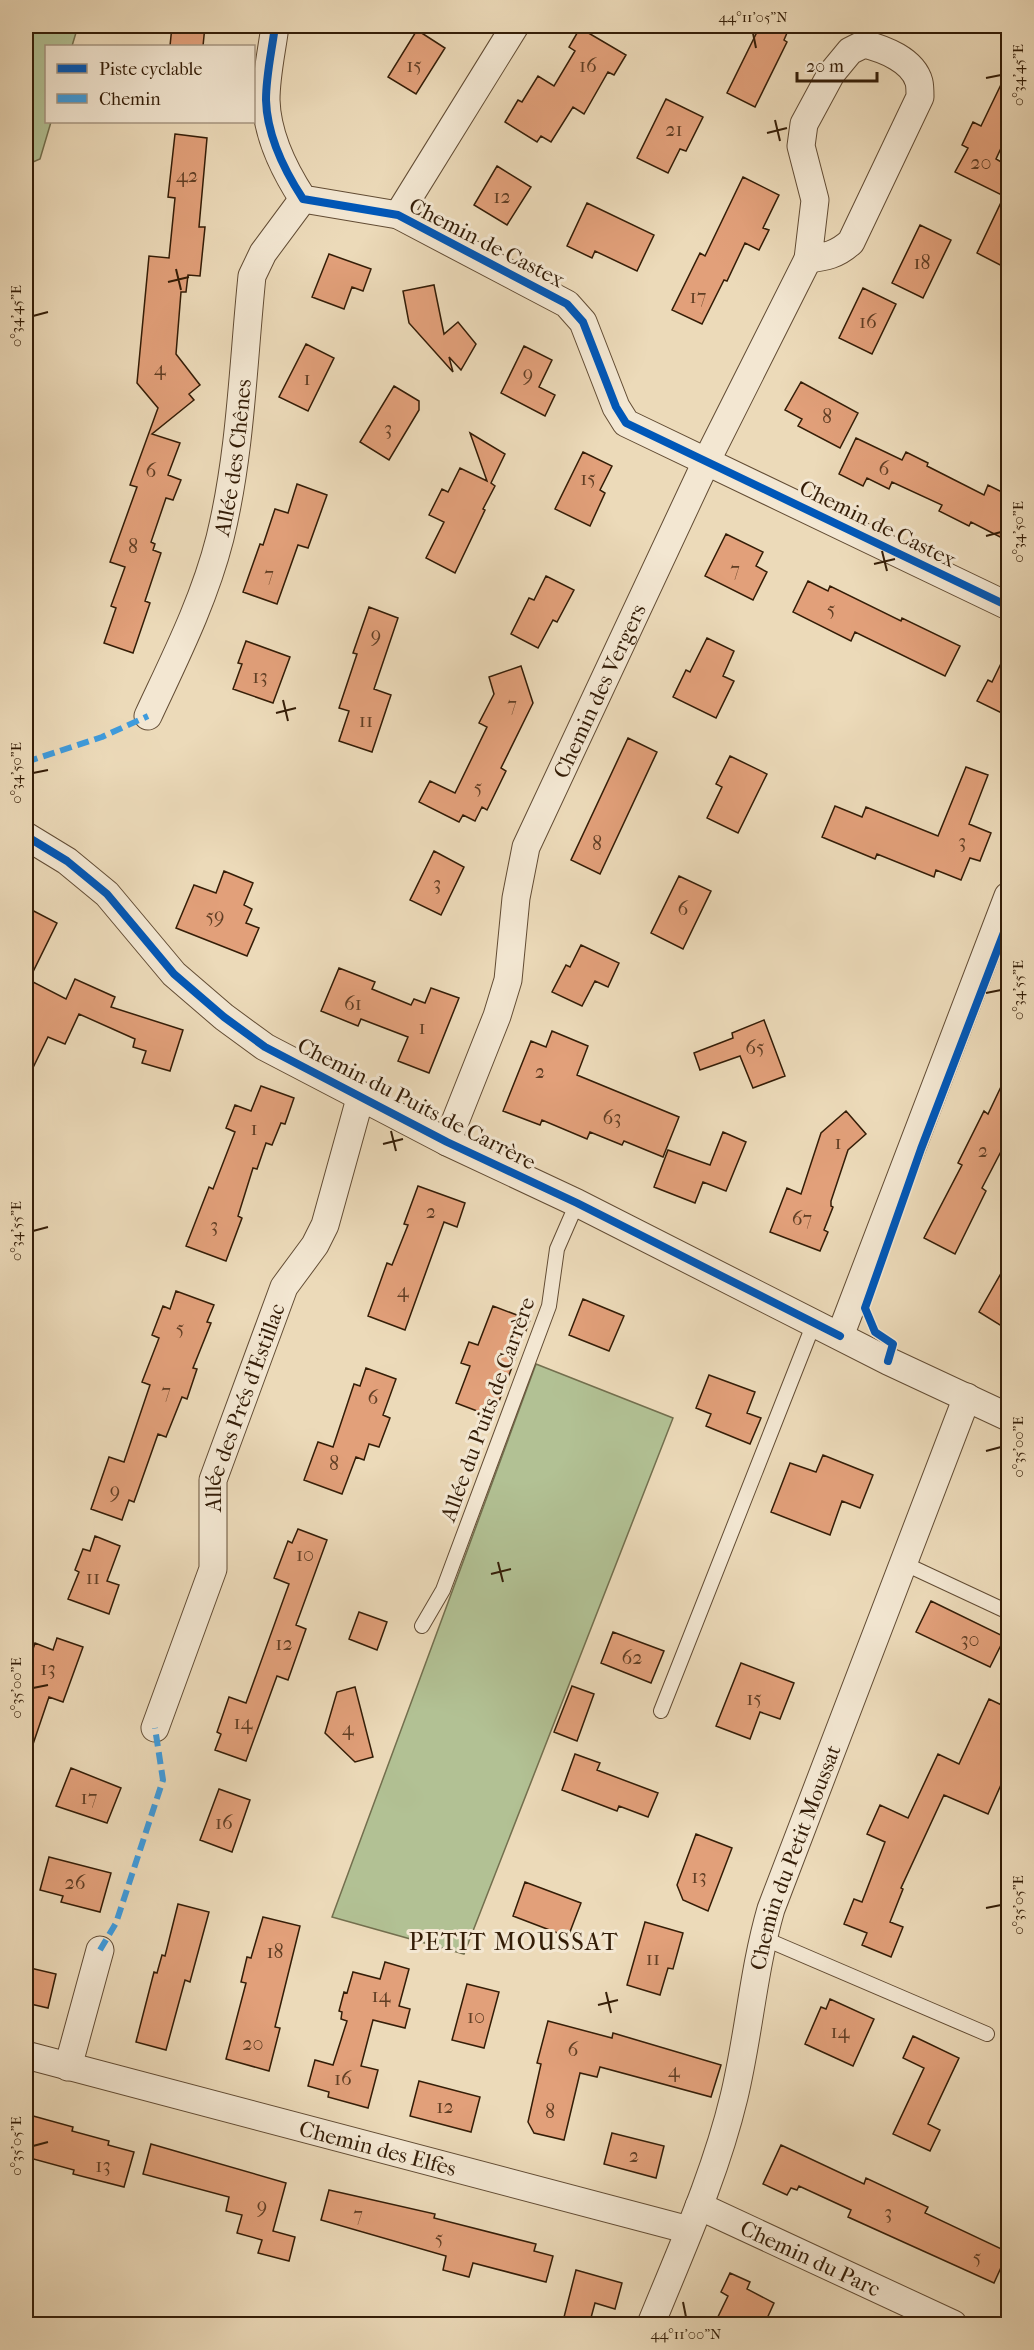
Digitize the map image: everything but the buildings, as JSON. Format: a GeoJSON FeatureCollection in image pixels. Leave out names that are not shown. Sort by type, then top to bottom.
{"type":"FeatureCollection","features":[{"type":"Feature","properties":{"kind":"street"},"geometry":{"type":"LineString","coordinates":[[275,26],[266,100],[272,134],[287,174],[303,199]]}},
{"type":"Feature","properties":{"kind":"street","name":"Chemin de Castex"},"geometry":{"type":"LineString","coordinates":[[398,215],[515,26]]}},
{"type":"Feature","properties":{"kind":"street","name":"Chemin des Vergers"},"geometry":{"type":"LineString","coordinates":[[447,1142],[498,1016],[508,980],[516,898],[526,847],[707,460],[808,259],[815,200],[801,146],[804,124],[831,74],[849,51],[864,44],[880,48],[906,63],[914,72],[919,82],[920,97],[851,242],[831,256],[808,259]]}},
{"type":"Feature","properties":{"kind":"street","name":"Chemin de Castex"},"geometry":{"type":"LineString","coordinates":[[303,199],[398,215],[567,304],[583,322],[616,407],[626,423],[1008,606]]}},
{"type":"Feature","properties":{"kind":"street","name":"Allée des Chênes"},"geometry":{"type":"LineString","coordinates":[[148,716],[194,618],[219,538],[237,442],[252,276],[263,253],[303,199]]}},
{"type":"Feature","properties":{"kind":"street","name":"Chemin du Puits de Carrère"},"geometry":{"type":"LineString","coordinates":[[26,836],[67,861],[107,894],[174,974],[224,1017],[265,1047],[361,1095],[447,1142],[578,1203],[840,1336],[1008,1417]]}},
{"type":"Feature","properties":{"kind":"street"},"geometry":{"type":"LineString","coordinates":[[840,1336],[1004,924],[1008,896]]}},
{"type":"Feature","properties":{"kind":"street","name":"Allée des Prés d'Estillac"},"geometry":{"type":"LineString","coordinates":[[156,1728],[213,1569],[213,1480],[284,1287],[315,1245],[325,1225],[361,1095]]}},
{"type":"Feature","properties":{"kind":"street","name":"Chemin du Petit Moussat"},"geometry":{"type":"LineString","coordinates":[[651,2325],[722,2143],[735,2095],[763,1938],[771,1909],[967,1397]]}},
{"type":"Feature","properties":{"kind":"street"},"geometry":{"type":"LineString","coordinates":[[68,2067],[100,1950]]}},
{"type":"Feature","properties":{"kind":"street","name":"Chemin des Elfes"},"geometry":{"type":"LineString","coordinates":[[26,2055],[694,2218]]}},
{"type":"Feature","properties":{"kind":"street","name":"Chemin du Parc"},"geometry":{"type":"LineString","coordinates":[[694,2218],[953,2325]]}},
{"type":"Feature","properties":{"kind":"lane","name":"Allée du Puits de Carrère"},"geometry":{"type":"LineString","coordinates":[[422,1626],[443,1590],[549,1306],[557,1249],[578,1203]]}},
{"type":"Feature","properties":{"kind":"lane"},"geometry":{"type":"LineString","coordinates":[[661,1711],[814,1323]]}},
{"type":"Feature","properties":{"kind":"lane"},"geometry":{"type":"LineString","coordinates":[[903,1563],[1008,1612]]}},
{"type":"Feature","properties":{"kind":"lane"},"geometry":{"type":"LineString","coordinates":[[763,1938],[987,2034]]}},
{"type":"Feature","properties":{"kind":"green space"},"geometry":{"type":"Polygon","coordinates":[[[26,26],[78,26],[72,45],[45,45],[45,123],[51,123],[40,159],[26,165],[26,26]]]}},
{"type":"Feature","properties":{"kind":"green space"},"geometry":{"type":"Polygon","coordinates":[[[536,1364],[673,1418],[464,1954],[332,1917],[536,1364]]]}},
{"type":"Feature","properties":{"kind":"marked path"},"geometry":{"type":"LineString","coordinates":[[26,762],[102,737],[148,716]]}},
{"type":"Feature","properties":{"kind":"marked path"},"geometry":{"type":"LineString","coordinates":[[100,1950],[116,1923],[163,1780],[155,1728]]}},
{"type":"Feature","properties":{"kind":"cycle path"},"geometry":{"type":"LineString","coordinates":[[275,26],[267,81],[267,113],[278,152],[303,199],[398,215],[567,304],[583,322],[616,407],[626,423],[1008,606]]}},
{"type":"Feature","properties":{"kind":"cycle path"},"geometry":{"type":"LineString","coordinates":[[26,836],[67,861],[107,894],[174,974],[224,1017],[265,1047],[447,1142],[577,1203],[840,1336]]}},
{"type":"Feature","properties":{"kind":"cycle path"},"geometry":{"type":"LineString","coordinates":[[888,1361],[893,1344],[875,1332],[865,1308],[921,1149],[1008,922]]}},
{"type":"Feature","properties":{"kind":"district","name":"PETIT MOUSSAT"},"geometry":{"type":"Point","coordinates":[514,1942]}}]}
